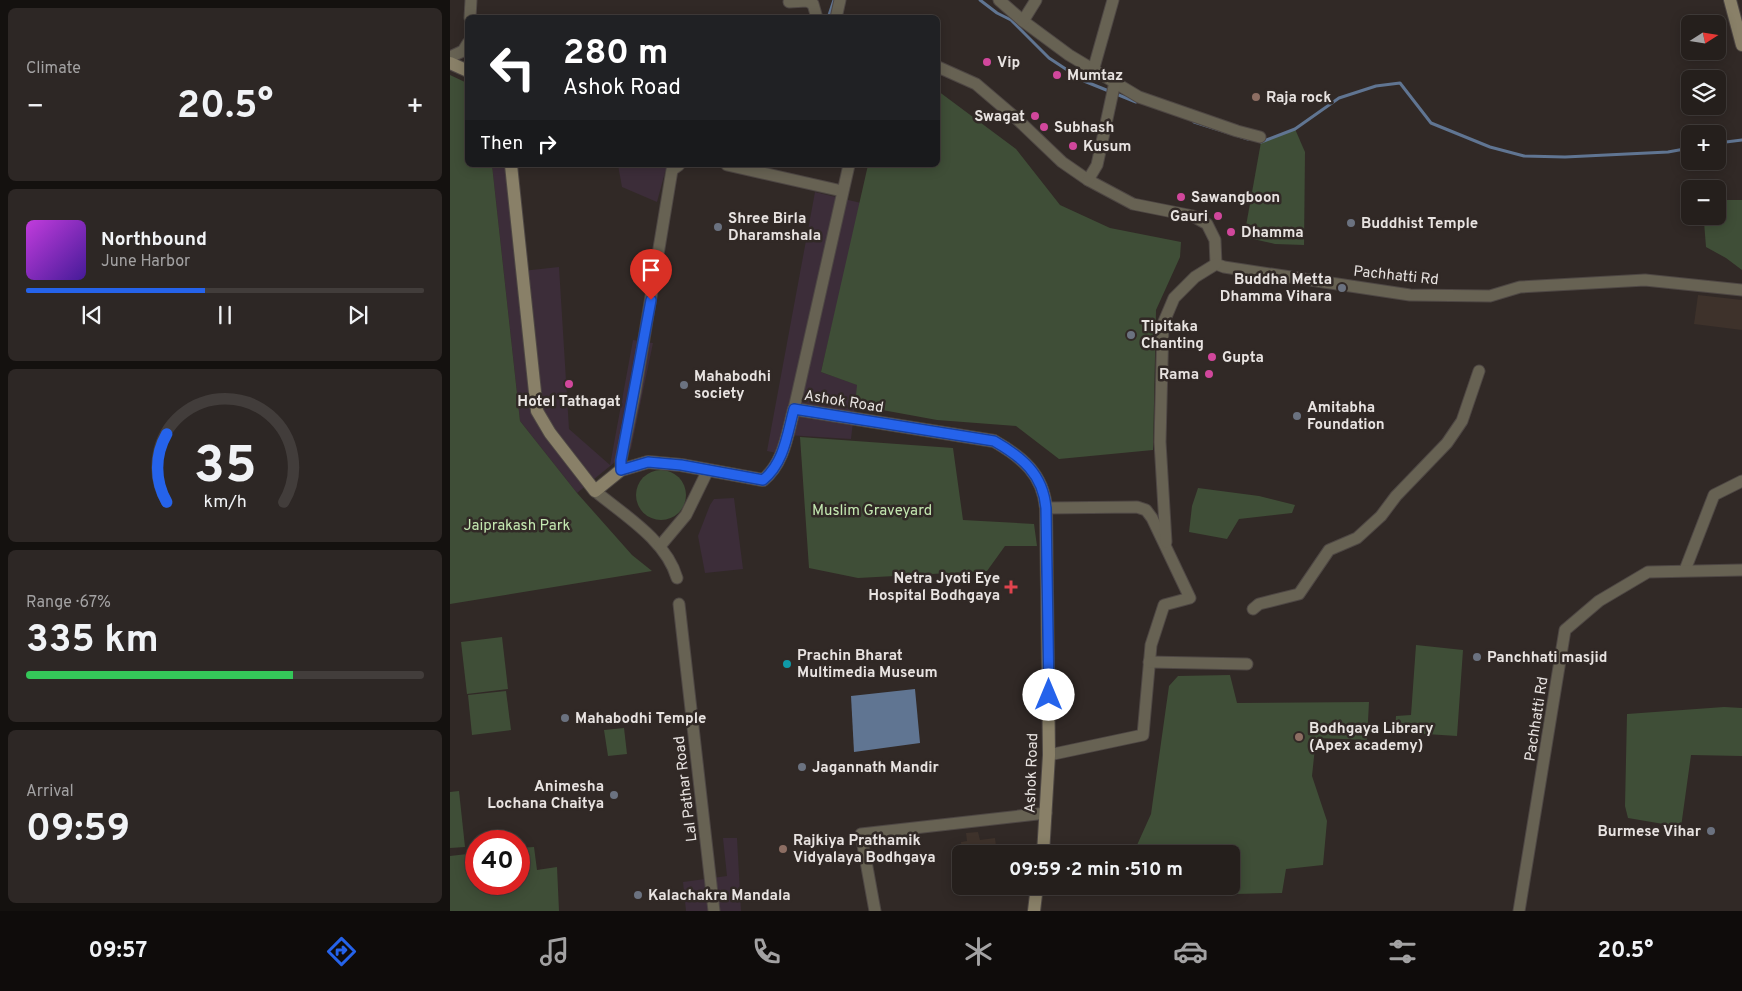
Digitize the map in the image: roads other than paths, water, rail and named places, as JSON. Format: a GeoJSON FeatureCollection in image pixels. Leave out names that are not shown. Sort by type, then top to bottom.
{"type":"FeatureCollection","features":[{"type":"Feature","properties":{"kind":"street"},"geometry":{"type":"LineString","coordinates":[[470,15],[471,0]]}},
{"type":"Feature","properties":{"kind":"street"},"geometry":{"type":"LineString","coordinates":[[837,15],[840,0]]}},
{"type":"Feature","properties":{"kind":"street"},"geometry":{"type":"LineString","coordinates":[[999,0],[1023,21],[1093,71],[1139,97],[1237,131],[1260,137]]}},
{"type":"Feature","properties":{"kind":"street"},"geometry":{"type":"LineString","coordinates":[[1023,21],[1036,0]]}},
{"type":"Feature","properties":{"kind":"street"},"geometry":{"type":"LineString","coordinates":[[1093,71],[1113,0]]}},
{"type":"Feature","properties":{"kind":"street"},"geometry":{"type":"LineString","coordinates":[[1730,0],[1742,46]]}},
{"type":"Feature","properties":{"kind":"street"},"geometry":{"type":"LineString","coordinates":[[790,2],[810,2],[813,4],[817,15]]}},
{"type":"Feature","properties":{"kind":"street"},"geometry":{"type":"LineString","coordinates":[[450,57],[463,51],[465,48]]}},
{"type":"Feature","properties":{"kind":"street"},"geometry":{"type":"LineString","coordinates":[[450,63],[465,70]]}},
{"type":"Feature","properties":{"kind":"street"},"geometry":{"type":"LineString","coordinates":[[940,69],[976,84],[1017,119],[1062,162],[1088,180],[1133,204],[1193,216],[1207,224],[1215,240],[1216,264],[1196,277],[1174,298],[1163,324],[1160,442],[1167,550]]}},
{"type":"Feature","properties":{"kind":"street"},"geometry":{"type":"LineString","coordinates":[[1088,180],[1097,166],[1115,82]]}},
{"type":"Feature","properties":{"kind":"street"},"geometry":{"type":"LineString","coordinates":[[511,167],[537,411],[550,433],[596,490],[660,546],[674,567],[677,578]]}},
{"type":"Feature","properties":{"kind":"street"},"geometry":{"type":"LineString","coordinates":[[621,470],[621,460],[635,393],[672,170],[676,167]]}},
{"type":"Feature","properties":{"kind":"street"},"geometry":{"type":"LineString","coordinates":[[736,167],[842,191]]}},
{"type":"Feature","properties":{"kind":"street"},"geometry":{"type":"LineString","coordinates":[[794,409],[848,167]]}},
{"type":"Feature","properties":{"kind":"street","name":"Pachhatti Rd"},"geometry":{"type":"LineString","coordinates":[[1216,264],[1224,267],[1410,295],[1490,296],[1520,287],[1645,280],[1742,290]]}},
{"type":"Feature","properties":{"kind":"street"},"geometry":{"type":"LineString","coordinates":[[1253,608],[1259,604],[1299,594],[1328,550],[1357,538],[1381,516],[1396,496],[1447,443],[1462,421],[1479,371]]}},
{"type":"Feature","properties":{"kind":"street","name":"Ashok Road"},"geometry":{"type":"LineString","coordinates":[[596,490],[621,470],[648,462],[763,480],[774,471],[780,458],[794,409],[994,441],[1016,453],[1030,466],[1040,483],[1046,508],[1049,755],[1043,845]]}},
{"type":"Feature","properties":{"kind":"street"},"geometry":{"type":"LineString","coordinates":[[660,546],[686,515],[708,470]]}},
{"type":"Feature","properties":{"kind":"street"},"geometry":{"type":"LineString","coordinates":[[1685,570],[1714,495],[1742,481]]}},
{"type":"Feature","properties":{"kind":"street"},"geometry":{"type":"LineString","coordinates":[[1046,508],[1137,507],[1146,510],[1152,518],[1190,598],[1164,605],[1151,645],[1143,735],[1049,755]]}},
{"type":"Feature","properties":{"kind":"street","name":"Pachhatti Rd"},"geometry":{"type":"LineString","coordinates":[[1519,911],[1565,630],[1599,601],[1648,572],[1742,570]]}},
{"type":"Feature","properties":{"kind":"street","name":"Lal Pathar Road"},"geometry":{"type":"LineString","coordinates":[[678,604],[714,911]]}},
{"type":"Feature","properties":{"kind":"street"},"geometry":{"type":"LineString","coordinates":[[1149,662],[1247,664]]}},
{"type":"Feature","properties":{"kind":"street"},"geometry":{"type":"LineString","coordinates":[[875,911],[861,834],[1046,813]]}},
{"type":"Feature","properties":{"kind":"street"},"geometry":{"type":"LineString","coordinates":[[1034,911],[1037,895]]}},
{"type":"Feature","properties":{"kind":"water"},"geometry":{"type":"Polygon","coordinates":[[[915,689],[920,743],[854,752],[851,696],[915,689]]]}},
{"type":"Feature","properties":{"kind":"waterway"},"geometry":{"type":"LineString","coordinates":[[829,15],[834,0]]}},
{"type":"Feature","properties":{"kind":"waterway"},"geometry":{"type":"LineString","coordinates":[[980,0],[997,13],[1011,20],[1049,58],[1084,81],[1136,102]]}},
{"type":"Feature","properties":{"kind":"waterway"},"geometry":{"type":"LineString","coordinates":[[1261,142],[1295,129],[1339,98],[1376,86],[1400,83],[1431,123],[1490,147],[1524,156],[1565,157],[1668,152],[1681,150]]}},
{"type":"Feature","properties":{"kind":"waterway"},"geometry":{"type":"LineString","coordinates":[[1194,122],[1248,139]]}},
{"type":"Feature","properties":{"kind":"waterway"},"geometry":{"type":"LineString","coordinates":[[1726,142],[1742,140]]}},
{"type":"Feature","properties":{"kind":"place","name":"Vip"},"geometry":{"type":"Point","coordinates":[987,62]}},
{"type":"Feature","properties":{"kind":"place","name":"Mumtaz"},"geometry":{"type":"Point","coordinates":[1057,75]}},
{"type":"Feature","properties":{"kind":"place","name":"Raja rock"},"geometry":{"type":"Point","coordinates":[1256,97]}},
{"type":"Feature","properties":{"kind":"place","name":"Swagat"},"geometry":{"type":"Point","coordinates":[1035,116]}},
{"type":"Feature","properties":{"kind":"place","name":"Subhash"},"geometry":{"type":"Point","coordinates":[1044,127]}},
{"type":"Feature","properties":{"kind":"place","name":"Kusum"},"geometry":{"type":"Point","coordinates":[1073,146]}},
{"type":"Feature","properties":{"kind":"place","name":"Sawangboon"},"geometry":{"type":"Point","coordinates":[1181,197]}},
{"type":"Feature","properties":{"kind":"place","name":"Gauri"},"geometry":{"type":"Point","coordinates":[1218,216]}},
{"type":"Feature","properties":{"kind":"place","name":"Buddhist Temple"},"geometry":{"type":"Point","coordinates":[1351,223]}},
{"type":"Feature","properties":{"kind":"place","name":"Shree Birla Dharamshala"},"geometry":{"type":"Point","coordinates":[718,227]}},
{"type":"Feature","properties":{"kind":"place","name":"Dhamma"},"geometry":{"type":"Point","coordinates":[1231,232]}},
{"type":"Feature","properties":{"kind":"place","name":"Buddha Metta Dhamma Vihara"},"geometry":{"type":"Point","coordinates":[1342,288]}},
{"type":"Feature","properties":{"kind":"place","name":"Tipitaka Chanting"},"geometry":{"type":"Point","coordinates":[1131,335]}},
{"type":"Feature","properties":{"kind":"place","name":"Gupta"},"geometry":{"type":"Point","coordinates":[1212,357]}},
{"type":"Feature","properties":{"kind":"place","name":"Rama"},"geometry":{"type":"Point","coordinates":[1209,374]}},
{"type":"Feature","properties":{"kind":"place","name":"Hotel Tathagat"},"geometry":{"type":"Point","coordinates":[569,384]}},
{"type":"Feature","properties":{"kind":"place","name":"Mahabodhi society"},"geometry":{"type":"Point","coordinates":[684,385]}},
{"type":"Feature","properties":{"kind":"place","name":"Amitabha Foundation"},"geometry":{"type":"Point","coordinates":[1297,416]}},
{"type":"Feature","properties":{"kind":"place","name":"Netra Jyoti Eye Hospital Bodhgaya"},"geometry":{"type":"Point","coordinates":[1011,587]}},
{"type":"Feature","properties":{"kind":"place","name":"Panchhati masjid"},"geometry":{"type":"Point","coordinates":[1477,657]}},
{"type":"Feature","properties":{"kind":"place","name":"Prachin Bharat Multimedia Museum"},"geometry":{"type":"Point","coordinates":[787,664]}},
{"type":"Feature","properties":{"kind":"place","name":"Mahabodhi Temple"},"geometry":{"type":"Point","coordinates":[565,718]}},
{"type":"Feature","properties":{"kind":"place","name":"Bodhgaya Library (Apex academy)"},"geometry":{"type":"Point","coordinates":[1299,737]}},
{"type":"Feature","properties":{"kind":"place","name":"Jagannath Mandir"},"geometry":{"type":"Point","coordinates":[802,767]}},
{"type":"Feature","properties":{"kind":"place","name":"Animesha Lochana Chaitya"},"geometry":{"type":"Point","coordinates":[614,795]}},
{"type":"Feature","properties":{"kind":"place","name":"Burmese Vihar"},"geometry":{"type":"Point","coordinates":[1711,831]}},
{"type":"Feature","properties":{"kind":"place","name":"Rajkiya Prathamik Vidyalaya Bodhgaya"},"geometry":{"type":"Point","coordinates":[783,849]}},
{"type":"Feature","properties":{"kind":"place","name":"Kalachakra Mandala"},"geometry":{"type":"Point","coordinates":[638,895]}},
{"type":"Feature","properties":{"kind":"park label","name":"Muslim Graveyard"},"geometry":{"type":"Point","coordinates":[872,510]}},
{"type":"Feature","properties":{"kind":"park label","name":"Jaiprakash Park"},"geometry":{"type":"Point","coordinates":[517,525]}}]}
